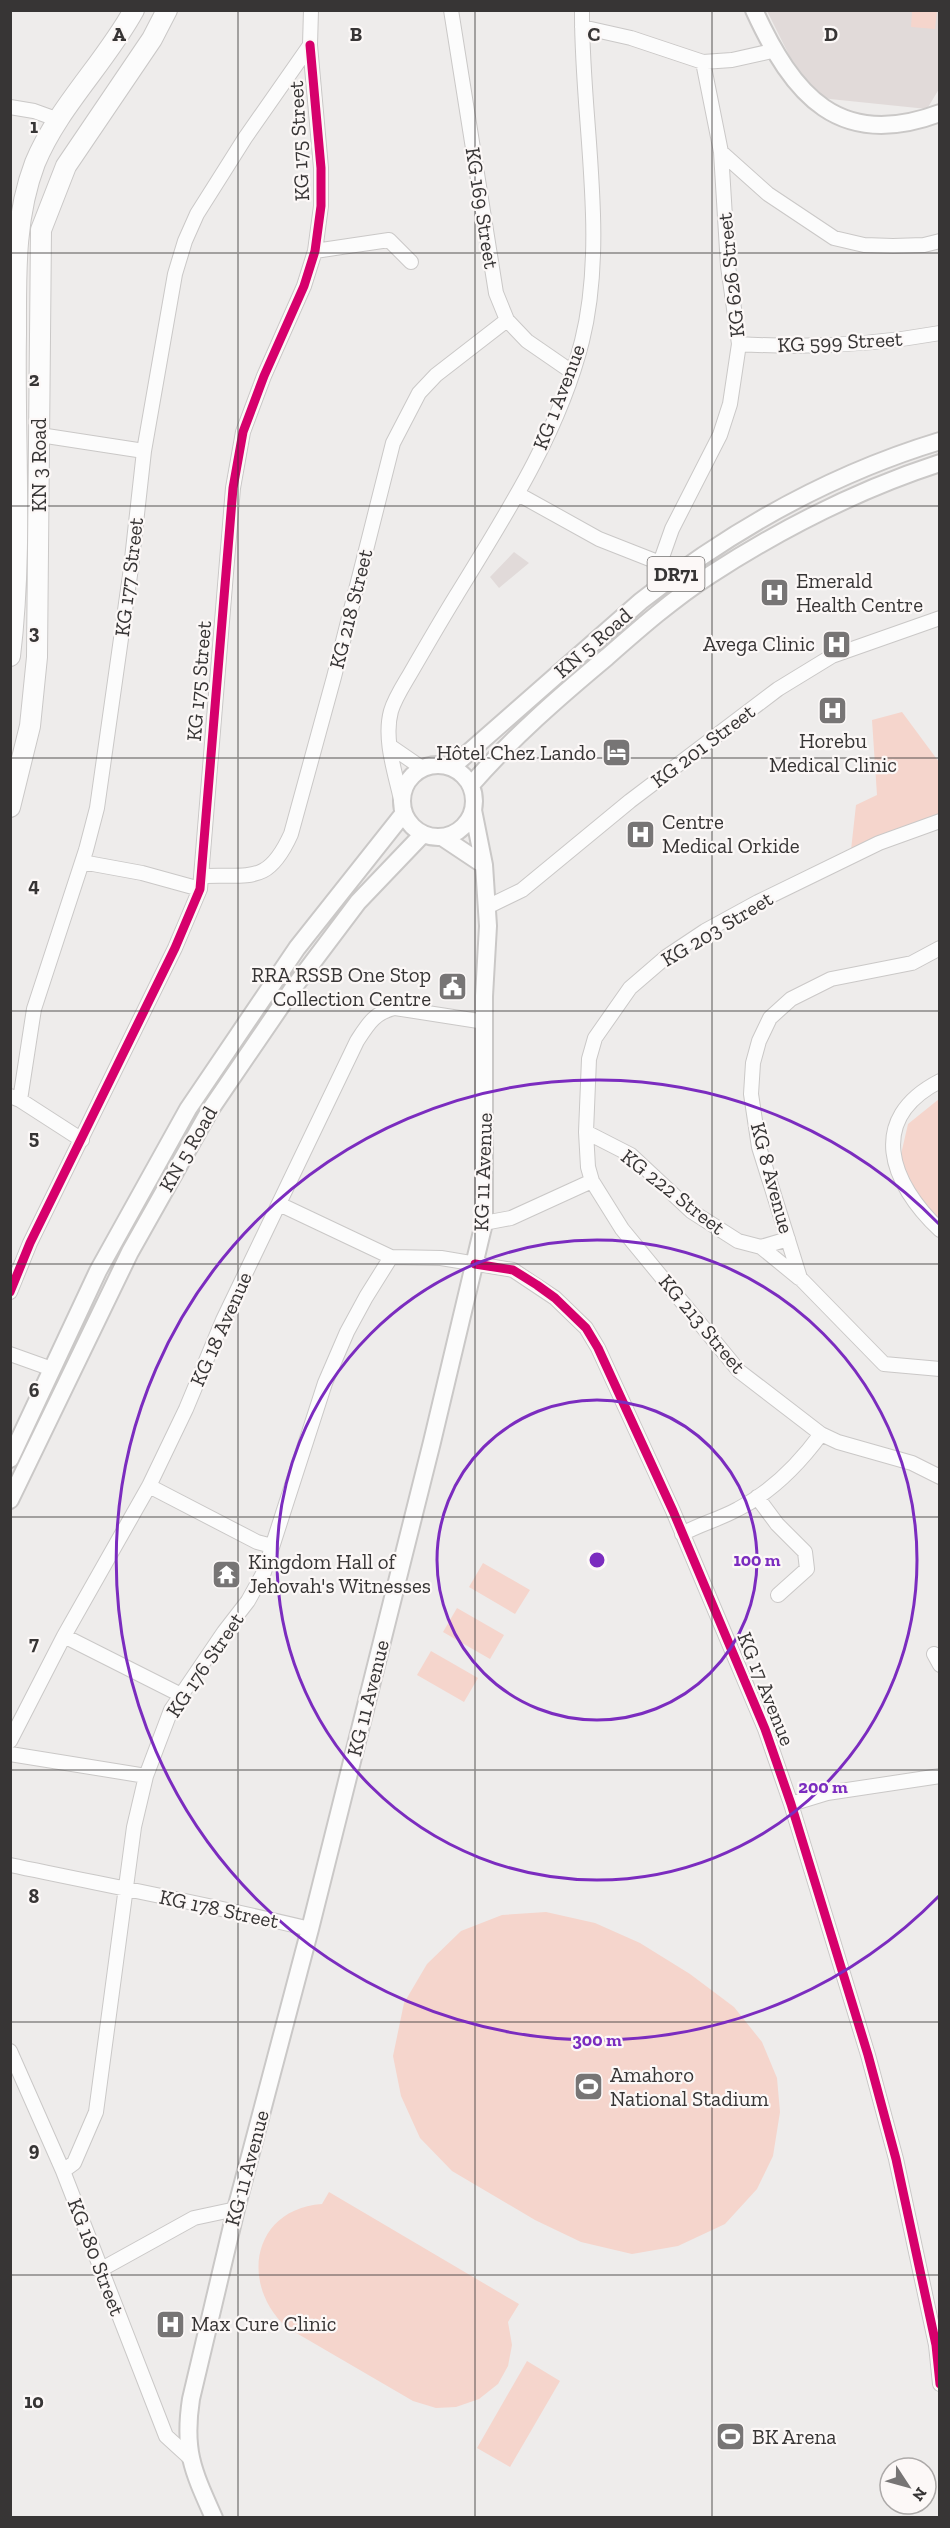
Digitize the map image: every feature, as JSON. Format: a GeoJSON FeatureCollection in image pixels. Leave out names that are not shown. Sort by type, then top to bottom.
{"type":"FeatureCollection","features":[{"type":"Feature","properties":{"kind":"highway","name":"KN 3 Road"},"geometry":{"type":"LineString","coordinates":[[10,656],[17,567],[13,472],[13,278],[17,238],[24,202],[36,162],[59,120],[124,30],[134,10]]}},
{"type":"Feature","properties":{"kind":"highway","name":"KN 3 Road"},"geometry":{"type":"LineString","coordinates":[[10,807],[30,726],[37,657],[40,435],[38,341],[41,230],[66,166],[152,39],[167,10]]}},
{"type":"Feature","properties":{"kind":"highway"},"geometry":{"type":"LineString","coordinates":[[10,728],[30,726]]}},
{"type":"Feature","properties":{"kind":"main road"},"geometry":{"type":"LineString","coordinates":[[754,10],[772,51],[803,93],[829,113],[858,124],[883,124],[921,119],[939,113]]}},
{"type":"Feature","properties":{"kind":"main road","name":"KN 5 Road"},"geometry":{"type":"LineString","coordinates":[[452,767],[553,677],[670,578],[781,507],[861,471],[939,441]]}},
{"type":"Feature","properties":{"kind":"main road","name":"KN 5 Road"},"geometry":{"type":"LineString","coordinates":[[471,785],[491,762],[564,692],[664,608],[709,575],[843,501],[939,463]]}},
{"type":"Feature","properties":{"kind":"main road"},"geometry":{"type":"LineString","coordinates":[[442,837],[462,828],[473,810],[474,797],[471,785],[460,772],[452,767],[432,765],[422,768],[407,783],[403,808],[415,829],[423,834],[442,837],[483,865]]}},
{"type":"Feature","properties":{"kind":"main road","name":"KN 5 Road"},"geometry":{"type":"LineString","coordinates":[[10,1458],[98,1271],[188,1109],[297,948],[403,808]]}},
{"type":"Feature","properties":{"kind":"main road","name":"KG 11 Avenue"},"geometry":{"type":"LineString","coordinates":[[214,2517],[195,2478],[189,2457],[187,2423],[190,2398],[236,2209],[310,1929],[484,1224],[484,996],[487,907],[483,865],[473,810]]}},
{"type":"Feature","properties":{"kind":"main road","name":"KN 5 Road"},"geometry":{"type":"LineString","coordinates":[[10,1500],[130,1252],[210,1110],[288,995],[358,902],[423,834]]}},
{"type":"Feature","properties":{"kind":"street"},"geometry":{"type":"LineString","coordinates":[[310,45],[311,10]]}},
{"type":"Feature","properties":{"kind":"street","name":"KG 169 Street"},"geometry":{"type":"LineString","coordinates":[[451,10],[496,293],[507,320],[527,341],[572,372]]}},
{"type":"Feature","properties":{"kind":"street","name":"KG 1 Avenue"},"geometry":{"type":"LineString","coordinates":[[403,808],[390,746],[390,718],[399,694],[518,494],[540,450],[572,372],[582,341],[589,305],[592,268],[592,208],[582,10]]}},
{"type":"Feature","properties":{"kind":"street"},"geometry":{"type":"LineString","coordinates":[[582,27],[631,38],[703,62],[732,60],[772,51]]}},
{"type":"Feature","properties":{"kind":"street","name":"KG 175 Street"},"geometry":{"type":"LineString","coordinates":[[10,1292],[30,1243],[175,948],[201,882],[235,477],[243,432],[264,376],[304,286],[315,251],[321,206],[321,168],[310,45]]}},
{"type":"Feature","properties":{"kind":"street","name":"KG 177 Street"},"geometry":{"type":"LineString","coordinates":[[82,1140],[15,1098],[34,1009],[82,862],[97,808],[130,580],[144,451],[175,274],[185,241],[197,214],[245,138],[310,45]]}},
{"type":"Feature","properties":{"kind":"street","name":"KG 626 Street"},"geometry":{"type":"LineString","coordinates":[[660,563],[666,542],[720,435],[730,404],[739,344],[728,266],[721,152],[703,62]]}},
{"type":"Feature","properties":{"kind":"street"},"geometry":{"type":"LineString","coordinates":[[10,107],[34,111],[59,120]]}},
{"type":"Feature","properties":{"kind":"street"},"geometry":{"type":"LineString","coordinates":[[721,152],[768,194],[834,238],[864,245],[893,246],[924,245],[939,241]]}},
{"type":"Feature","properties":{"kind":"street"},"geometry":{"type":"LineString","coordinates":[[315,251],[389,240],[411,262]]}},
{"type":"Feature","properties":{"kind":"street","name":"KG 218 Street"},"geometry":{"type":"LineString","coordinates":[[82,862],[201,882],[260,874],[272,866],[283,853],[291,834],[331,688],[393,443],[418,393],[436,375],[507,320]]}},
{"type":"Feature","properties":{"kind":"street","name":"KG 599 Street"},"geometry":{"type":"LineString","coordinates":[[739,344],[811,346],[903,340],[939,333]]}},
{"type":"Feature","properties":{"kind":"street"},"geometry":{"type":"LineString","coordinates":[[40,435],[144,451]]}},
{"type":"Feature","properties":{"kind":"street"},"geometry":{"type":"LineString","coordinates":[[518,494],[599,538],[660,563],[670,578]]}},
{"type":"Feature","properties":{"kind":"street","name":"KG 201 Street"},"geometry":{"type":"LineString","coordinates":[[487,907],[522,891],[630,801],[778,689],[832,656],[939,618]]}},
{"type":"Feature","properties":{"kind":"street"},"geometry":{"type":"LineString","coordinates":[[390,746],[422,768]]}},
{"type":"Feature","properties":{"kind":"street","name":"KG 203 Street"},"geometry":{"type":"LineString","coordinates":[[592,1181],[588,1167],[586,1132],[589,1059],[595,1038],[630,988],[666,957],[705,931],[758,902],[879,843],[939,820]]}},
{"type":"Feature","properties":{"kind":"street","name":"KG 8 Avenue"},"geometry":{"type":"LineString","coordinates":[[939,948],[912,963],[831,979],[790,999],[770,1018],[759,1041],[753,1063],[752,1094],[759,1148],[800,1278],[884,1364],[907,1368],[939,1369]]}},
{"type":"Feature","properties":{"kind":"street","name":"KG 18 Avenue"},"geometry":{"type":"LineString","coordinates":[[10,1741],[64,1636],[149,1486],[186,1409],[223,1320],[357,1041],[370,1021],[382,1011],[396,1008],[485,1022]]}},
{"type":"Feature","properties":{"kind":"street"},"geometry":{"type":"LineString","coordinates":[[939,1080],[921,1090],[906,1104],[897,1117],[893,1145],[896,1167],[905,1186],[924,1215],[939,1230]]}},
{"type":"Feature","properties":{"kind":"street","name":"KG 222 Street"},"geometry":{"type":"LineString","coordinates":[[586,1132],[631,1155],[691,1211],[738,1241],[761,1247],[800,1278]]}},
{"type":"Feature","properties":{"kind":"street"},"geometry":{"type":"LineString","coordinates":[[484,1224],[511,1218],[592,1181]]}},
{"type":"Feature","properties":{"kind":"street","name":"KG 213 Street"},"geometry":{"type":"LineString","coordinates":[[592,1181],[622,1229],[739,1371],[821,1434],[838,1442],[912,1463],[939,1477]]}},
{"type":"Feature","properties":{"kind":"street"},"geometry":{"type":"LineString","coordinates":[[279,1203],[391,1257],[441,1258],[475,1264]]}},
{"type":"Feature","properties":{"kind":"street"},"geometry":{"type":"LineString","coordinates":[[761,1247],[788,1239]]}},
{"type":"Feature","properties":{"kind":"street","name":"KG 176 Street"},"geometry":{"type":"LineString","coordinates":[[63,2171],[74,2163],[96,2112],[134,1827],[146,1776],[171,1710],[248,1601],[264,1572],[325,1383],[347,1332],[391,1257]]}},
{"type":"Feature","properties":{"kind":"street","name":"KG 17 Avenue"},"geometry":{"type":"LineString","coordinates":[[475,1264],[513,1270],[555,1298],[586,1328],[598,1348],[682,1534],[765,1729],[791,1804],[868,2055],[912,2228],[938,2344],[939,2384]]}},
{"type":"Feature","properties":{"kind":"street"},"geometry":{"type":"LineString","coordinates":[[10,1354],[52,1369]]}},
{"type":"Feature","properties":{"kind":"street"},"geometry":{"type":"LineString","coordinates":[[682,1534],[738,1509],[757,1497],[784,1476],[821,1434]]}},
{"type":"Feature","properties":{"kind":"street"},"geometry":{"type":"LineString","coordinates":[[149,1486],[257,1542],[272,1546]]}},
{"type":"Feature","properties":{"kind":"street"},"geometry":{"type":"LineString","coordinates":[[757,1497],[777,1524],[805,1552],[807,1569],[778,1595]]}},
{"type":"Feature","properties":{"kind":"street"},"geometry":{"type":"LineString","coordinates":[[64,1636],[181,1695]]}},
{"type":"Feature","properties":{"kind":"street"},"geometry":{"type":"LineString","coordinates":[[10,1754],[146,1776]]}},
{"type":"Feature","properties":{"kind":"street"},"geometry":{"type":"LineString","coordinates":[[791,1804],[827,1793],[939,1776]]}},
{"type":"Feature","properties":{"kind":"street","name":"KG 178 Street"},"geometry":{"type":"LineString","coordinates":[[10,1864],[310,1929]]}},
{"type":"Feature","properties":{"kind":"street","name":"KG 180 Street"},"geometry":{"type":"LineString","coordinates":[[10,2051],[63,2171],[166,2436],[189,2457]]}},
{"type":"Feature","properties":{"kind":"street"},"geometry":{"type":"LineString","coordinates":[[100,2270],[194,2218],[236,2209]]}},
{"type":"Feature","properties":{"kind":"shaded area"},"geometry":{"type":"Polygon","coordinates":[[[767,11],[939,11],[939,89],[927,109],[830,99],[815,95],[791,59],[767,11]]]}},
{"type":"Feature","properties":{"kind":"shaded area"},"geometry":{"type":"Polygon","coordinates":[[[912,11],[937,11],[935,29],[911,27],[912,11]]]}},
{"type":"Feature","properties":{"kind":"shaded area"},"geometry":{"type":"Polygon","coordinates":[[[514,552],[529,563],[499,588],[490,577],[514,552]]]}},
{"type":"Feature","properties":{"kind":"shaded area"},"geometry":{"type":"Polygon","coordinates":[[[902,712],[939,762],[939,817],[851,850],[856,805],[877,795],[872,720],[902,712]]]}},
{"type":"Feature","properties":{"kind":"shaded area"},"geometry":{"type":"Polygon","coordinates":[[[939,1099],[939,1225],[896,1176],[908,1124],[939,1099]]]}},
{"type":"Feature","properties":{"kind":"shaded area"},"geometry":{"type":"Polygon","coordinates":[[[483,1563],[530,1590],[515,1614],[469,1587],[483,1563]]]}},
{"type":"Feature","properties":{"kind":"shaded area"},"geometry":{"type":"Polygon","coordinates":[[[457,1608],[504,1635],[490,1659],[443,1632],[457,1608]]]}},
{"type":"Feature","properties":{"kind":"shaded area"},"geometry":{"type":"Polygon","coordinates":[[[431,1651],[478,1678],[464,1702],[417,1675],[431,1651]]]}},
{"type":"Feature","properties":{"kind":"shaded area","name":"Amahoro National Stadium"},"geometry":{"type":"Polygon","coordinates":[[[546,1912],[595,1923],[640,1943],[690,1974],[734,2007],[762,2042],[777,2078],[780,2112],[773,2156],[757,2189],[725,2224],[678,2246],[632,2254],[581,2242],[535,2220],[452,2171],[420,2138],[401,2096],[393,2056],[404,2003],[427,1964],[461,1931],[502,1915],[546,1912]]]}},
{"type":"Feature","properties":{"kind":"shaded area"},"geometry":{"type":"Polygon","coordinates":[[[329,2192],[519,2304],[508,2322],[512,2345],[508,2366],[498,2384],[479,2399],[456,2407],[436,2408],[413,2401],[286,2327],[271,2309],[262,2290],[259,2270],[260,2251],[268,2234],[281,2219],[299,2209],[322,2204],[329,2192]]]}},
{"type":"Feature","properties":{"kind":"shaded area"},"geometry":{"type":"Polygon","coordinates":[[[527,2361],[560,2381],[510,2467],[477,2448],[527,2361]]]}},
{"type":"Feature","properties":{"kind":"cycle path"},"geometry":{"type":"LineString","coordinates":[[10,1292],[30,1243],[175,948],[200,889],[233,488],[243,432],[264,376],[304,286],[315,251],[321,206],[321,168],[310,45]]}},
{"type":"Feature","properties":{"kind":"cycle path"},"geometry":{"type":"LineString","coordinates":[[475,1264],[513,1270],[555,1298],[586,1328],[598,1348],[673,1511],[765,1729],[791,1804],[868,2055],[896,2159],[936,2345],[940,2384]]}},
{"type":"Feature","properties":{"kind":"place","name":"Emerald Health Centre"},"geometry":{"type":"Point","coordinates":[775,593]}},
{"type":"Feature","properties":{"kind":"place","name":"Avega Clinic"},"geometry":{"type":"Point","coordinates":[836,644]}},
{"type":"Feature","properties":{"kind":"place","name":"Horebu Medical Clinic"},"geometry":{"type":"Point","coordinates":[833,710]}},
{"type":"Feature","properties":{"kind":"place","name":"Hôtel Chez Lando"},"geometry":{"type":"Point","coordinates":[617,753]}},
{"type":"Feature","properties":{"kind":"place","name":"Centre Medical Orkide"},"geometry":{"type":"Point","coordinates":[641,834]}},
{"type":"Feature","properties":{"kind":"place","name":"RRA RSSB One Stop Collection Centre"},"geometry":{"type":"Point","coordinates":[452,987]}},
{"type":"Feature","properties":{"kind":"place","name":"Kingdom Hall of Jehovah's Witnesses"},"geometry":{"type":"Point","coordinates":[227,1574]}},
{"type":"Feature","properties":{"kind":"place","name":"Amahoro National Stadium"},"geometry":{"type":"Point","coordinates":[589,2087]}},
{"type":"Feature","properties":{"kind":"place","name":"Max Cure Clinic"},"geometry":{"type":"Point","coordinates":[170,2324]}},
{"type":"Feature","properties":{"kind":"place","name":"BK Arena"},"geometry":{"type":"Point","coordinates":[731,2437]}}]}
